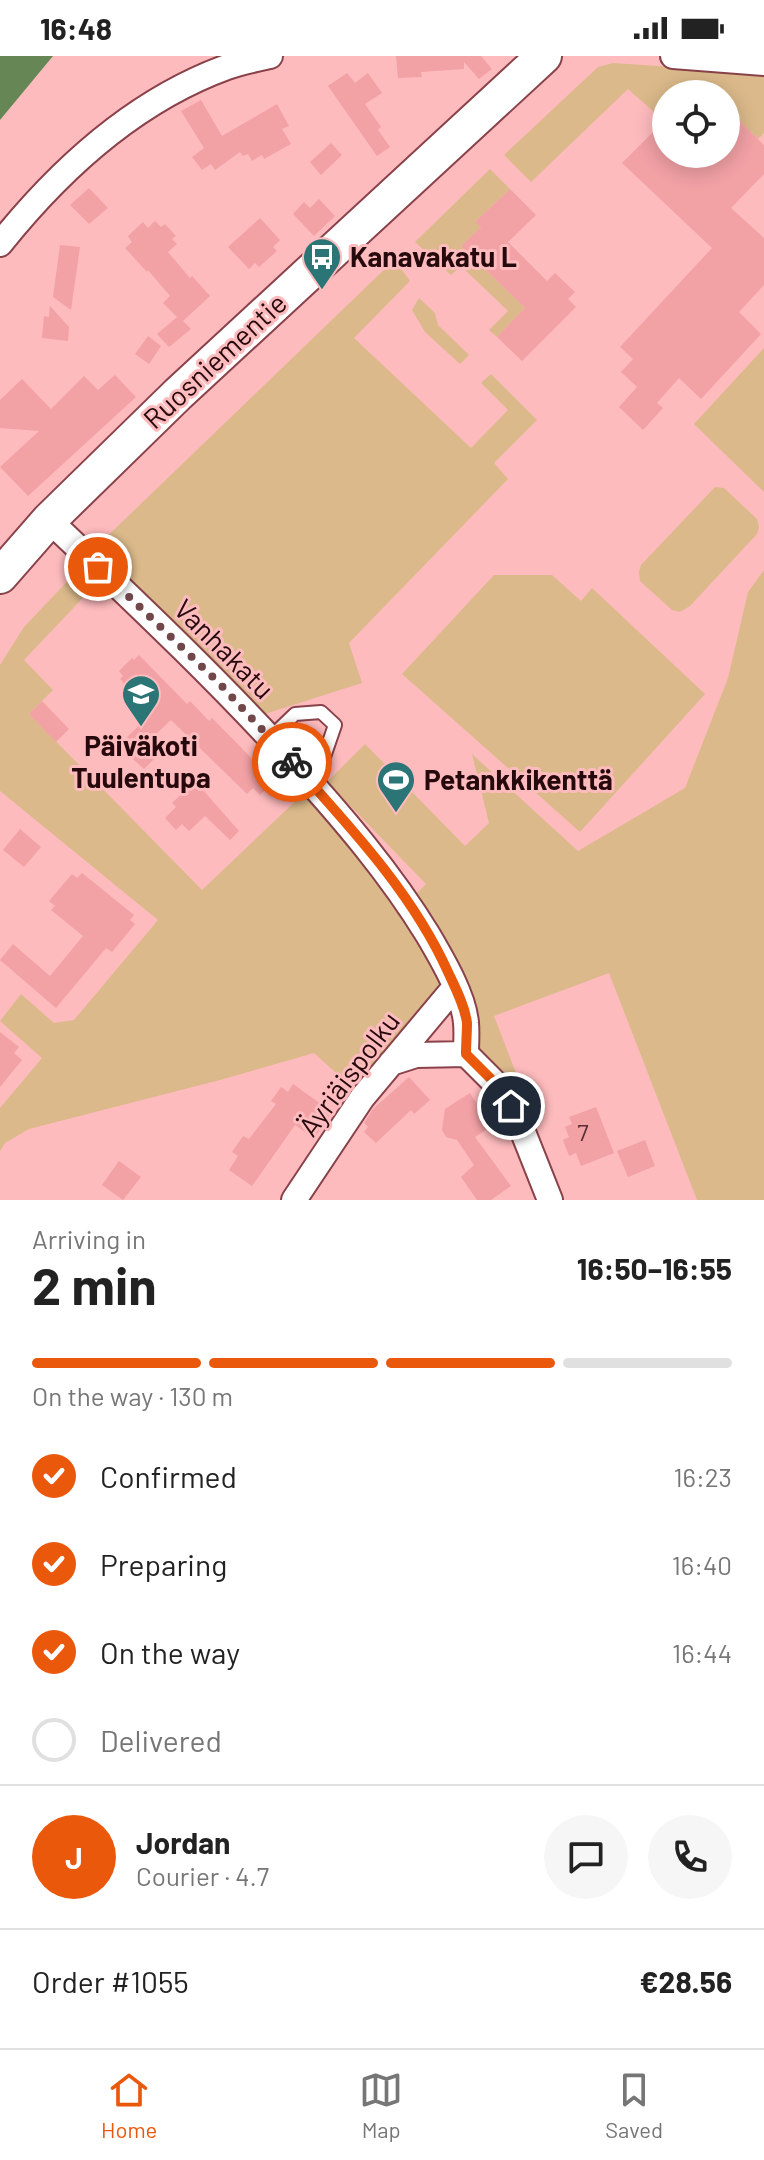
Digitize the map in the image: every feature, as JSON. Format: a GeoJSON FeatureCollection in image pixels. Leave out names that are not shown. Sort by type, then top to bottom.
{"type":"FeatureCollection","features":[{"type":"Feature","properties":{"kind":"main road","name":"Ruosniementie"},"geometry":{"type":"LineString","coordinates":[[0,576],[49,520],[189,384],[536,58]]}},
{"type":"Feature","properties":{"kind":"street"},"geometry":{"type":"LineString","coordinates":[[0,244],[29,208],[83,155],[132,116],[185,85],[229,66],[270,56]]}},
{"type":"Feature","properties":{"kind":"street"},"geometry":{"type":"LineString","coordinates":[[673,56],[764,63]]}},
{"type":"Feature","properties":{"kind":"street","name":"Vanhakatu"},"geometry":{"type":"LineString","coordinates":[[49,520],[219,683],[314,786],[386,873],[442,958],[455,987],[467,1022],[466,1054]]}},
{"type":"Feature","properties":{"kind":"street","name":"Äyriäispolku"},"geometry":{"type":"LineString","coordinates":[[294,1200],[362,1098],[455,987]]}},
{"type":"Feature","properties":{"kind":"street"},"geometry":{"type":"LineString","coordinates":[[391,1063],[416,1055],[466,1054],[502,1090],[519,1122],[550,1200]]}},
{"type":"Feature","properties":{"kind":"lane"},"geometry":{"type":"LineString","coordinates":[[270,738],[295,714],[321,712],[335,725],[314,786]]}},
{"type":"Feature","properties":{"kind":"shaded area"},"geometry":{"type":"Polygon","coordinates":[[[0,56],[53,56],[0,120],[0,56]]]}},
{"type":"Feature","properties":{"kind":"shaded area"},"geometry":{"type":"Polygon","coordinates":[[[613,63],[764,73],[764,133],[758,139],[740,122],[740,80],[652,80],[652,110],[628,89],[531,182],[504,155],[598,67],[613,63]]]}},
{"type":"Feature","properties":{"kind":"shaded area"},"geometry":{"type":"Polygon","coordinates":[[[490,169],[510,189],[476,221],[481,227],[461,246],[525,308],[497,337],[489,330],[508,311],[461,266],[451,275],[415,242],[490,169]]]}},
{"type":"Feature","properties":{"kind":"shaded area"},"geometry":{"type":"Polygon","coordinates":[[[391,263],[402,270],[410,281],[354,338],[471,448],[508,410],[481,383],[491,374],[537,420],[494,463],[508,479],[349,643],[362,683],[265,714],[94,549],[391,263]]]}},
{"type":"Feature","properties":{"kind":"shaded area"},"geometry":{"type":"Polygon","coordinates":[[[419,298],[435,313],[438,325],[469,355],[460,364],[425,332],[412,310],[419,298]]]}},
{"type":"Feature","properties":{"kind":"shaded area"},"geometry":{"type":"Polygon","coordinates":[[[764,348],[764,492],[694,424],[764,348]]]}},
{"type":"Feature","properties":{"kind":"shaded area"},"geometry":{"type":"Polygon","coordinates":[[[715,487],[724,488],[757,519],[757,534],[690,606],[680,612],[672,610],[640,581],[641,565],[715,487]]]}},
{"type":"Feature","properties":{"kind":"shaded area"},"geometry":{"type":"Polygon","coordinates":[[[78,570],[97,583],[24,660],[53,690],[29,714],[202,890],[304,793],[369,863],[446,986],[354,1089],[314,1053],[29,1129],[5,1143],[0,1151],[0,1108],[42,1058],[0,1021],[21,994],[54,1023],[74,1020],[158,920],[0,791],[0,665],[24,627],[78,570]]]}},
{"type":"Feature","properties":{"kind":"shaded area"},"geometry":{"type":"Polygon","coordinates":[[[764,570],[764,1200],[697,1200],[609,973],[494,1016],[526,1099],[477,1047],[475,1007],[416,894],[426,884],[327,782],[365,744],[465,846],[489,823],[472,754],[578,851],[685,788],[728,678],[748,592],[764,570]]]}},
{"type":"Feature","properties":{"kind":"shaded area"},"geometry":{"type":"Polygon","coordinates":[[[494,575],[552,575],[581,601],[592,588],[705,694],[580,832],[402,674],[494,575]]]}},
{"type":"Feature","properties":{"kind":"building"},"geometry":{"type":"Polygon","coordinates":[[[396,56],[481,56],[492,69],[479,79],[464,62],[464,69],[421,72],[422,77],[398,78],[396,56]]]}},
{"type":"Feature","properties":{"kind":"building"},"geometry":{"type":"Polygon","coordinates":[[[347,73],[355,83],[368,73],[382,93],[365,104],[390,147],[377,156],[328,86],[347,73]]]}},
{"type":"Feature","properties":{"kind":"building"},"geometry":{"type":"Polygon","coordinates":[[[201,100],[222,136],[277,104],[289,126],[282,129],[291,144],[264,159],[262,155],[252,161],[248,154],[243,156],[240,152],[215,170],[211,164],[202,170],[192,157],[204,148],[181,111],[201,100]]]}},
{"type":"Feature","properties":{"kind":"building"},"geometry":{"type":"Polygon","coordinates":[[[740,122],[764,145],[764,174],[731,208],[764,238],[764,285],[739,312],[761,334],[701,399],[679,378],[657,403],[663,408],[643,430],[619,407],[637,387],[621,372],[633,359],[620,347],[712,248],[622,163],[652,133],[652,168],[740,168],[740,122]]]}},
{"type":"Feature","properties":{"kind":"building"},"geometry":{"type":"Polygon","coordinates":[[[331,143],[342,155],[321,175],[310,162],[331,143]]]}},
{"type":"Feature","properties":{"kind":"building"},"geometry":{"type":"Polygon","coordinates":[[[89,188],[108,208],[89,224],[70,205],[89,188]]]}},
{"type":"Feature","properties":{"kind":"building"},"geometry":{"type":"Polygon","coordinates":[[[510,189],[536,215],[508,242],[547,281],[555,273],[575,292],[568,299],[576,307],[522,361],[497,337],[525,308],[461,246],[481,227],[475,222],[510,189]]]}},
{"type":"Feature","properties":{"kind":"building"},"geometry":{"type":"Polygon","coordinates":[[[319,199],[335,216],[314,236],[293,214],[304,202],[310,208],[319,199]]]}},
{"type":"Feature","properties":{"kind":"building"},"geometry":{"type":"Polygon","coordinates":[[[260,218],[280,240],[273,247],[277,251],[259,267],[255,263],[249,269],[228,247],[260,218]]]}},
{"type":"Feature","properties":{"kind":"building"},"geometry":{"type":"Polygon","coordinates":[[[155,221],[161,227],[165,224],[176,236],[172,239],[177,244],[168,252],[210,296],[183,321],[191,329],[169,347],[157,334],[177,317],[163,303],[170,296],[125,248],[132,242],[128,236],[143,222],[148,228],[155,221]]]}},
{"type":"Feature","properties":{"kind":"building"},"geometry":{"type":"Polygon","coordinates":[[[60,245],[80,247],[71,310],[53,297],[60,245]]]}},
{"type":"Feature","properties":{"kind":"building"},"geometry":{"type":"Polygon","coordinates":[[[50,306],[69,327],[68,341],[42,338],[44,316],[49,317],[50,306]]]}},
{"type":"Feature","properties":{"kind":"building"},"geometry":{"type":"Polygon","coordinates":[[[148,336],[161,346],[149,364],[135,354],[148,336]]]}},
{"type":"Feature","properties":{"kind":"building"},"geometry":{"type":"Polygon","coordinates":[[[115,375],[136,397],[28,496],[0,467],[39,431],[0,428],[0,400],[22,379],[51,409],[84,376],[98,390],[115,375]]]}},
{"type":"Feature","properties":{"kind":"building"},"geometry":{"type":"Polygon","coordinates":[[[139,655],[187,704],[190,701],[209,721],[212,718],[274,781],[260,795],[253,788],[247,794],[171,720],[155,735],[166,747],[144,769],[125,752],[130,747],[125,743],[129,740],[127,737],[148,717],[130,697],[134,693],[120,679],[123,676],[119,671],[139,655]]]}},
{"type":"Feature","properties":{"kind":"building"},"geometry":{"type":"Polygon","coordinates":[[[42,701],[69,729],[56,742],[29,714],[42,701]]]}},
{"type":"Feature","properties":{"kind":"building"},"geometry":{"type":"Polygon","coordinates":[[[195,781],[239,831],[230,840],[205,816],[189,831],[182,824],[176,830],[165,818],[176,807],[172,803],[195,781]]]}},
{"type":"Feature","properties":{"kind":"building"},"geometry":{"type":"Polygon","coordinates":[[[20,829],[41,847],[24,867],[3,850],[20,829]]]}},
{"type":"Feature","properties":{"kind":"building"},"geometry":{"type":"Polygon","coordinates":[[[82,873],[134,915],[130,920],[135,924],[112,952],[106,948],[56,1008],[0,960],[13,944],[50,976],[83,936],[51,910],[55,906],[49,901],[72,874],[77,878],[82,873]]]}},
{"type":"Feature","properties":{"kind":"building"},"geometry":{"type":"Polygon","coordinates":[[[0,1032],[19,1047],[14,1053],[22,1060],[0,1087],[0,1032]]]}},
{"type":"Feature","properties":{"kind":"building"},"geometry":{"type":"Polygon","coordinates":[[[409,1077],[430,1100],[414,1114],[411,1110],[376,1143],[364,1132],[368,1127],[364,1123],[373,1109],[409,1077]]]}},
{"type":"Feature","properties":{"kind":"building"},"geometry":{"type":"Polygon","coordinates":[[[293,1084],[332,1112],[314,1138],[295,1125],[252,1186],[229,1170],[238,1156],[232,1152],[243,1136],[249,1139],[276,1104],[271,1101],[281,1087],[288,1092],[293,1084]]]}},
{"type":"Feature","properties":{"kind":"building"},"geometry":{"type":"Polygon","coordinates":[[[470,1093],[492,1126],[475,1137],[511,1186],[491,1200],[477,1200],[461,1177],[474,1165],[457,1140],[446,1137],[442,1130],[445,1109],[470,1093]]]}},
{"type":"Feature","properties":{"kind":"building"},"geometry":{"type":"Polygon","coordinates":[[[596,1107],[614,1153],[581,1166],[576,1153],[569,1156],[563,1140],[569,1137],[565,1127],[572,1124],[569,1117],[596,1107]]]}},
{"type":"Feature","properties":{"kind":"building"},"geometry":{"type":"Polygon","coordinates":[[[645,1140],[655,1166],[628,1177],[617,1151],[645,1140]]]}},
{"type":"Feature","properties":{"kind":"building"},"geometry":{"type":"Polygon","coordinates":[[[119,1161],[141,1177],[123,1200],[102,1185],[119,1161]]]}},
{"type":"Feature","properties":{"kind":"way so far"},"geometry":{"type":"LineString","coordinates":[[98,567],[219,683],[292,762]]}},
{"type":"Feature","properties":{"kind":"place","name":"Kanavakatu L"},"geometry":{"type":"Point","coordinates":[322,291]}},
{"type":"Feature","properties":{"kind":"place","name":"Päiväkoti Tuulentupa"},"geometry":{"type":"Point","coordinates":[141,728]}},
{"type":"Feature","properties":{"kind":"place","name":"Petankkikenttä"},"geometry":{"type":"Point","coordinates":[396,814]}},
{"type":"Feature","properties":{"kind":"route"},"geometry":{"type":"LineString","coordinates":[[292,762],[349,826],[415,915],[442,958],[455,987],[467,1022],[466,1054],[502,1090],[511,1106]]}}]}
